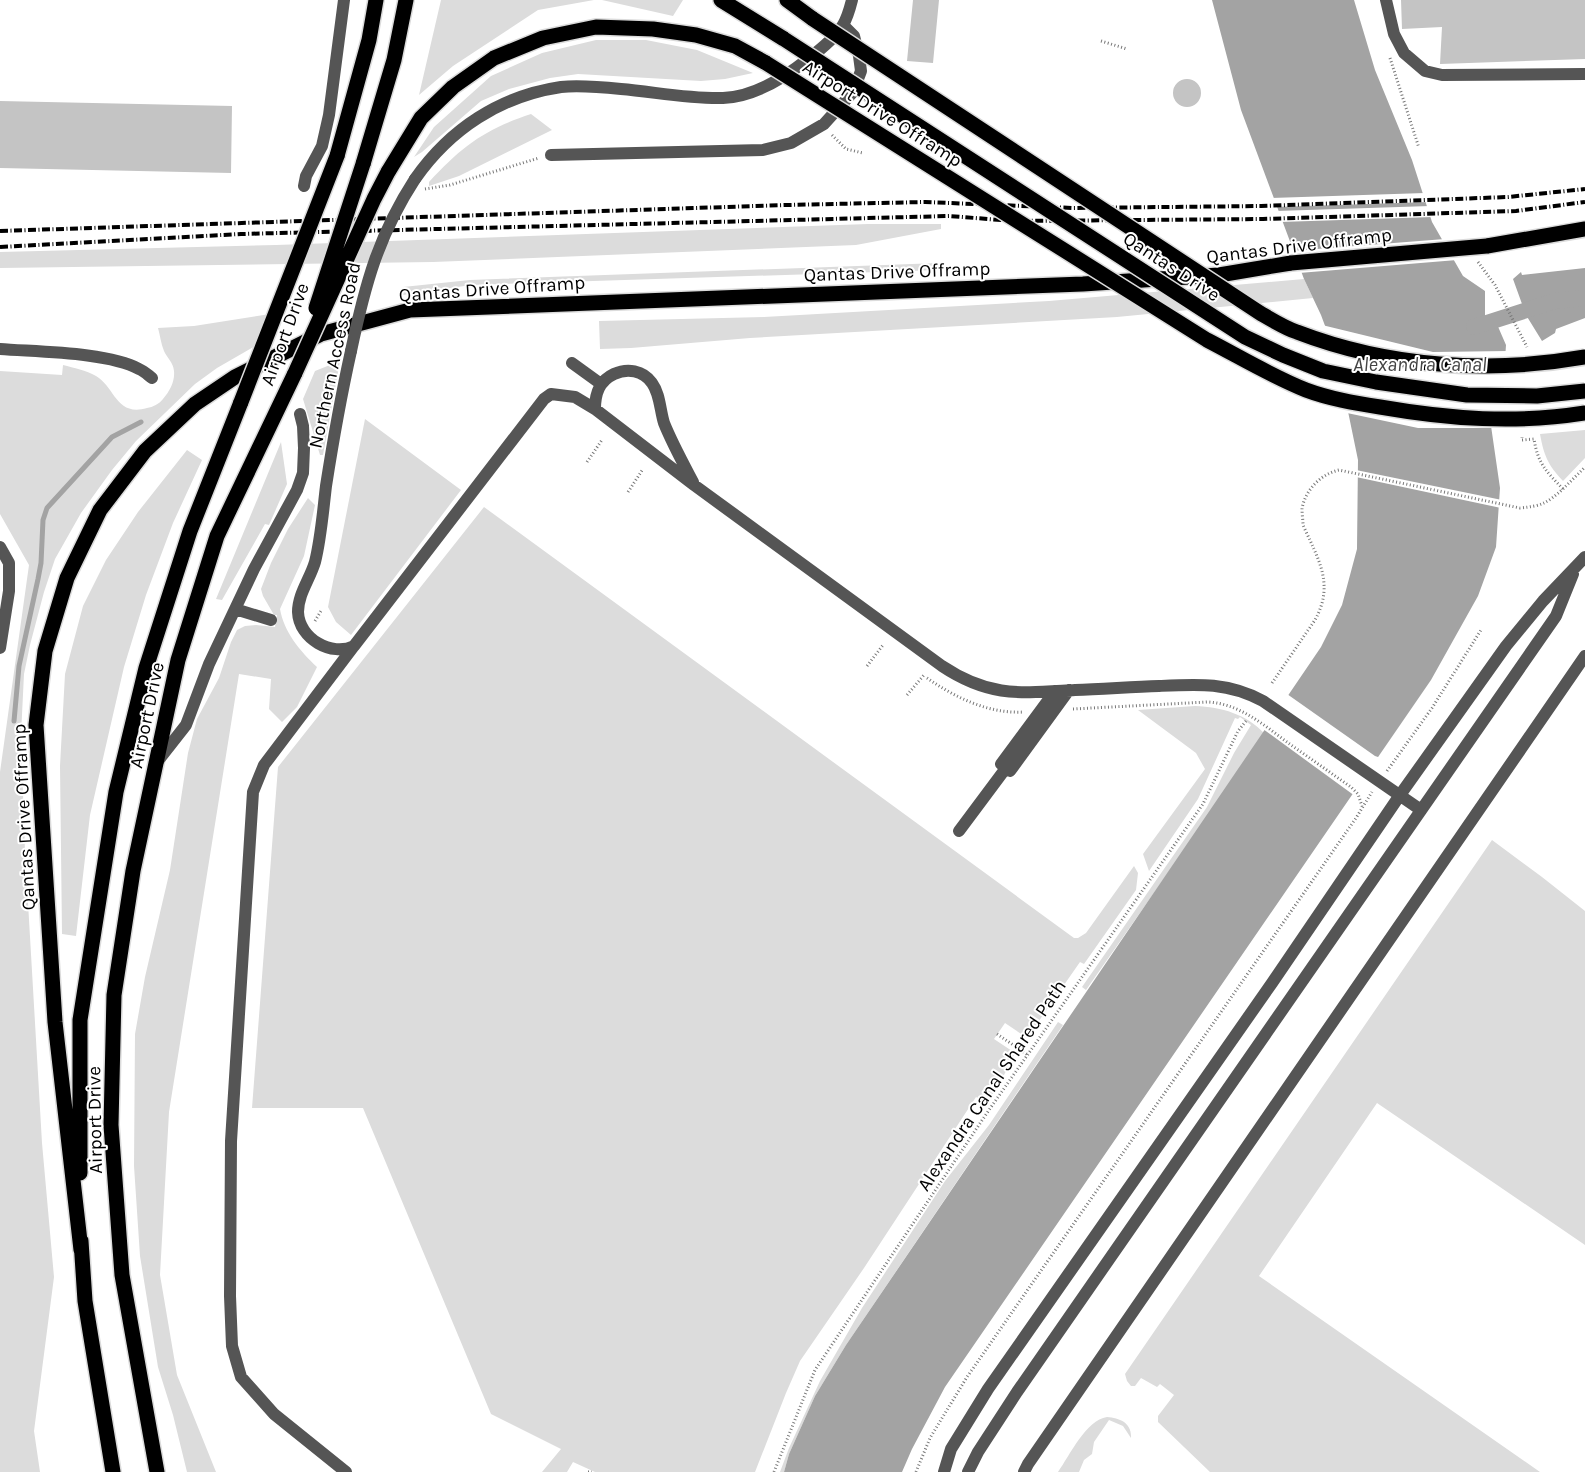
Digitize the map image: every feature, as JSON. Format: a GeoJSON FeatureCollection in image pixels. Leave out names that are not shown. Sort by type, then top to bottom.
{"type":"FeatureCollection","features":[{"type":"Feature","properties":{"kind":"highway","name":"Airport Drive"},"geometry":{"type":"LineString","coordinates":[[113,1472],[85,1301],[80,1250],[80,1020],[116,792],[146,668],[190,531],[337,156],[369,40],[376,0]]}},
{"type":"Feature","properties":{"kind":"highway","name":"Airport Drive"},"geometry":{"type":"LineString","coordinates":[[157,1472],[122,1275],[111,1125],[114,995],[133,871],[178,660],[217,536],[295,373],[363,164],[394,60],[406,0]]}},
{"type":"Feature","properties":{"kind":"highway"},"geometry":{"type":"LineString","coordinates":[[721,0],[784,39]]}},
{"type":"Feature","properties":{"kind":"highway"},"geometry":{"type":"LineString","coordinates":[[736,0],[784,39]]}},
{"type":"Feature","properties":{"kind":"highway"},"geometry":{"type":"LineString","coordinates":[[787,0],[813,20]]}},
{"type":"Feature","properties":{"kind":"highway"},"geometry":{"type":"LineString","coordinates":[[792,0],[813,20]]}},
{"type":"Feature","properties":{"kind":"highway","name":"Qantas Drive"},"geometry":{"type":"LineString","coordinates":[[813,20],[1260,313],[1296,332],[1380,356],[1448,365],[1515,366],[1585,357]]}},
{"type":"Feature","properties":{"kind":"highway","name":"Airport Drive Offramp"},"geometry":{"type":"LineString","coordinates":[[295,373],[388,172],[421,118],[452,87],[494,58],[543,38],[596,28],[653,29],[712,39],[735,46],[766,63],[1207,340],[1272,375],[1307,390],[1339,400],[1428,416],[1515,421],[1559,418],[1585,413]]}},
{"type":"Feature","properties":{"kind":"highway","name":"Qantas Drive"},"geometry":{"type":"LineString","coordinates":[[784,39],[1245,336],[1283,355],[1323,371],[1376,382],[1467,395],[1537,396],[1585,391]]}},
{"type":"Feature","properties":{"kind":"highway","name":"Qantas Drive Offramp"},"geometry":{"type":"LineString","coordinates":[[80,1250],[55,1022],[36,725],[45,651],[67,578],[100,510],[146,451],[195,404],[235,378],[320,334],[410,310],[1083,284],[1219,275],[1291,263],[1487,246],[1585,229]]}},
{"type":"Feature","properties":{"kind":"street"},"geometry":{"type":"LineString","coordinates":[[304,186],[306,176],[322,146],[330,115],[344,0]]}},
{"type":"Feature","properties":{"kind":"street","name":"Northern Access Road"},"geometry":{"type":"LineString","coordinates":[[354,646],[338,650],[319,643],[308,636],[298,614],[301,594],[315,563],[337,416],[363,296],[375,256],[389,224],[415,179],[428,161],[467,124],[492,108],[528,94],[562,87],[596,86],[724,98],[766,87],[795,70],[820,50],[843,25],[852,0]]}},
{"type":"Feature","properties":{"kind":"street"},"geometry":{"type":"LineString","coordinates":[[1386,0],[1394,34],[1404,52],[1425,71],[1442,75],[1584,74]]}},
{"type":"Feature","properties":{"kind":"street"},"geometry":{"type":"LineString","coordinates":[[552,154],[763,150],[791,143],[824,124],[853,92],[861,71],[859,56],[854,36],[843,25]]}},
{"type":"Feature","properties":{"kind":"street"},"geometry":{"type":"LineString","coordinates":[[0,349],[92,356],[123,362],[140,369],[152,378]]}},
{"type":"Feature","properties":{"kind":"street"},"geometry":{"type":"LineString","coordinates":[[572,363],[601,384]]}},
{"type":"Feature","properties":{"kind":"street"},"geometry":{"type":"LineString","coordinates":[[595,409],[595,398],[601,384],[612,375],[626,371],[640,373],[648,378],[656,391],[664,423],[694,485]]}},
{"type":"Feature","properties":{"kind":"street"},"geometry":{"type":"LineString","coordinates":[[346,1472],[274,1414],[241,1377],[232,1346],[230,1296],[231,1151],[252,792],[264,765],[544,399],[551,394],[575,396],[595,409],[694,485],[954,674],[971,682],[1003,691],[1019,693],[1211,684],[1242,691],[1272,708],[1421,810]]}},
{"type":"Feature","properties":{"kind":"street"},"geometry":{"type":"LineString","coordinates":[[156,764],[186,725],[209,664],[254,569],[298,490],[303,473],[304,448],[303,426],[300,414]]}},
{"type":"Feature","properties":{"kind":"street"},"geometry":{"type":"LineString","coordinates":[[0,547],[9,563],[9,592],[3,617],[0,648]]}},
{"type":"Feature","properties":{"kind":"street"},"geometry":{"type":"LineString","coordinates":[[944,1472],[952,1449],[988,1389],[1272,983],[1400,795],[1506,646],[1543,601],[1585,557]]}},
{"type":"Feature","properties":{"kind":"street"},"geometry":{"type":"LineString","coordinates":[[968,1472],[978,1452],[1017,1392],[1556,616],[1576,568]]}},
{"type":"Feature","properties":{"kind":"street"},"geometry":{"type":"LineString","coordinates":[[235,609],[271,620]]}},
{"type":"Feature","properties":{"kind":"street"},"geometry":{"type":"LineString","coordinates":[[1024,1472],[1136,1306],[1585,656]]}},
{"type":"Feature","properties":{"kind":"street"},"geometry":{"type":"LineString","coordinates":[[959,831],[1006,767],[1069,690]]}},
{"type":"Feature","properties":{"kind":"street"},"geometry":{"type":"LineString","coordinates":[[1006,767],[1055,691]]}},
{"type":"Feature","properties":{"kind":"path"},"geometry":{"type":"LineString","coordinates":[[1101,41],[1127,49]]}},
{"type":"Feature","properties":{"kind":"path"},"geometry":{"type":"LineString","coordinates":[[1388,52],[1419,148]]}},
{"type":"Feature","properties":{"kind":"path"},"geometry":{"type":"LineString","coordinates":[[824,124],[836,140],[846,149],[863,154]]}},
{"type":"Feature","properties":{"kind":"path"},"geometry":{"type":"LineString","coordinates":[[450,186],[552,154]]}},
{"type":"Feature","properties":{"kind":"path"},"geometry":{"type":"LineString","coordinates":[[1495,285],[1527,346]]}},
{"type":"Feature","properties":{"kind":"path"},"geometry":{"type":"LineString","coordinates":[[1522,437],[1522,440],[1534,439],[1536,451],[1545,470],[1563,489]]}},
{"type":"Feature","properties":{"kind":"path"},"geometry":{"type":"LineString","coordinates":[[587,462],[602,440]]}},
{"type":"Feature","properties":{"kind":"path"},"geometry":{"type":"LineString","coordinates":[[1272,683],[1315,620],[1322,606],[1325,586],[1323,570],[1303,525],[1302,509],[1312,487],[1328,474],[1339,470],[1520,508],[1538,507],[1546,504],[1585,467]]}},
{"type":"Feature","properties":{"kind":"path"},"geometry":{"type":"LineString","coordinates":[[628,492],[643,469]]}},
{"type":"Feature","properties":{"kind":"path"},"geometry":{"type":"LineString","coordinates":[[1395,761],[1458,670],[1481,630]]}},
{"type":"Feature","properties":{"kind":"path"},"geometry":{"type":"LineString","coordinates":[[867,666],[883,645]]}},
{"type":"Feature","properties":{"kind":"path"},"geometry":{"type":"LineString","coordinates":[[907,695],[926,677],[944,690],[982,707],[1001,712],[1027,712]]}},
{"type":"Feature","properties":{"kind":"path"},"geometry":{"type":"LineString","coordinates":[[1069,709],[1215,702],[1243,712],[1262,724],[1351,787],[1358,794],[1362,806]]}},
{"type":"Feature","properties":{"kind":"path","name":"Alexandra Canal Shared Path"},"geometry":{"type":"LineString","coordinates":[[774,1472],[815,1370],[1028,1054],[1204,804],[1238,731],[1246,721]]}},
{"type":"Feature","properties":{"kind":"path"},"geometry":{"type":"LineString","coordinates":[[916,1472],[930,1438],[967,1377],[1366,802]]}},
{"type":"Feature","properties":{"kind":"path"},"geometry":{"type":"LineString","coordinates":[[997,1034],[1028,1054]]}},
{"type":"Feature","properties":{"kind":"shaded area"},"geometry":{"type":"Polygon","coordinates":[[[441,0],[594,0],[538,10],[453,66],[419,95],[441,0]]]}},
{"type":"Feature","properties":{"kind":"shaded area"},"geometry":{"type":"Polygon","coordinates":[[[602,0],[683,0],[673,16],[602,0]]]}},
{"type":"Feature","properties":{"kind":"shaded area"},"geometry":{"type":"Polygon","coordinates":[[[596,40],[646,40],[697,50],[753,73],[725,79],[701,81],[578,74],[550,78],[509,89],[481,101],[414,157],[434,127],[491,76],[542,53],[596,40]]]}},
{"type":"Feature","properties":{"kind":"shaded area"},"geometry":{"type":"Polygon","coordinates":[[[531,114],[552,130],[459,176],[429,186],[429,182],[452,158],[475,140],[500,126],[531,114]]]}},
{"type":"Feature","properties":{"kind":"shaded area"},"geometry":{"type":"Polygon","coordinates":[[[868,224],[941,224],[941,229],[856,245],[433,262],[0,268],[0,252],[276,245],[868,224]]]}},
{"type":"Feature","properties":{"kind":"shaded area"},"geometry":{"type":"Polygon","coordinates":[[[939,263],[939,270],[471,285],[403,295],[403,287],[470,280],[939,263]]]}},
{"type":"Feature","properties":{"kind":"shaded area"},"geometry":{"type":"Polygon","coordinates":[[[1304,279],[1313,298],[1117,317],[750,338],[600,349],[599,321],[764,317],[1049,301],[1304,279]]]}},
{"type":"Feature","properties":{"kind":"shaded area"},"geometry":{"type":"Polygon","coordinates":[[[270,314],[257,345],[217,368],[195,384],[136,441],[112,470],[81,513],[55,559],[30,645],[24,674],[21,735],[25,851],[42,1143],[54,1277],[34,1431],[40,1472],[0,1472],[0,772],[29,565],[0,514],[0,371],[62,375],[63,365],[96,376],[108,387],[122,405],[137,410],[149,408],[158,404],[166,396],[174,378],[174,371],[165,354],[158,328],[194,326],[270,314]]]}},
{"type":"Feature","properties":{"kind":"shaded area"},"geometry":{"type":"Polygon","coordinates":[[[340,361],[323,455],[320,455],[303,399],[315,371],[340,361]]]}},
{"type":"Feature","properties":{"kind":"shaded area"},"geometry":{"type":"Polygon","coordinates":[[[365,419],[461,490],[351,635],[336,622],[328,607],[365,419]]]}},
{"type":"Feature","properties":{"kind":"shaded area"},"geometry":{"type":"Polygon","coordinates":[[[1585,430],[1585,458],[1563,481],[1547,460],[1540,434],[1585,430]]]}},
{"type":"Feature","properties":{"kind":"shaded area"},"geometry":{"type":"Polygon","coordinates":[[[281,442],[287,484],[269,525],[265,524],[222,600],[216,599],[281,442]]]}},
{"type":"Feature","properties":{"kind":"shaded area"},"geometry":{"type":"Polygon","coordinates":[[[187,450],[202,460],[173,523],[146,595],[124,667],[90,815],[76,936],[62,934],[60,766],[65,674],[83,606],[106,560],[138,512],[187,450]]]}},
{"type":"Feature","properties":{"kind":"shaded area"},"geometry":{"type":"Polygon","coordinates":[[[308,498],[315,505],[304,556],[280,609],[285,626],[294,641],[317,667],[297,707],[282,722],[269,709],[271,679],[239,674],[169,1112],[160,1275],[177,1375],[216,1472],[187,1472],[173,1415],[158,1367],[140,1256],[134,1166],[135,1034],[145,977],[170,870],[188,753],[197,719],[219,678],[237,630],[245,626],[256,625],[275,627],[277,615],[274,615],[261,589],[271,563],[288,529],[308,498]]]}},
{"type":"Feature","properties":{"kind":"shaded area"},"geometry":{"type":"Polygon","coordinates":[[[484,507],[1074,938],[1078,938],[1086,933],[1134,866],[1138,873],[1136,890],[1084,964],[1080,962],[1027,1038],[1005,1023],[994,1039],[1015,1053],[1004,1075],[987,1104],[976,1097],[864,1268],[800,1361],[755,1472],[595,1472],[573,1462],[567,1472],[542,1472],[561,1449],[491,1414],[363,1108],[252,1108],[278,767],[484,507]]]}},
{"type":"Feature","properties":{"kind":"shaded area"},"geometry":{"type":"Polygon","coordinates":[[[1195,706],[1215,708],[1233,713],[1250,721],[1265,734],[1086,990],[1082,987],[1207,807],[1234,753],[1251,725],[1240,717],[1238,719],[1235,718],[1198,799],[1149,871],[1143,854],[1205,769],[1196,753],[1138,710],[1195,706]]]}},
{"type":"Feature","properties":{"kind":"shaded area"},"geometry":{"type":"Polygon","coordinates":[[[1492,840],[1585,911],[1585,1245],[1377,1103],[1259,1276],[1540,1472],[1210,1472],[1158,1422],[1158,1416],[1174,1395],[1160,1384],[1157,1387],[1141,1378],[1135,1386],[1131,1386],[1125,1374],[1492,840]]]}},
{"type":"Feature","properties":{"kind":"shaded area"},"geometry":{"type":"Polygon","coordinates":[[[1058,1022],[1063,1025],[846,1345],[815,1396],[789,1454],[784,1472],[780,1472],[820,1381],[862,1308],[945,1181],[989,1125],[1058,1022]]]}},
{"type":"Feature","properties":{"kind":"shaded area"},"geometry":{"type":"Polygon","coordinates":[[[1107,1417],[1124,1422],[1130,1429],[1131,1438],[1123,1426],[1109,1420],[1094,1442],[1092,1454],[1084,1460],[1079,1472],[1058,1472],[1085,1431],[1092,1424],[1107,1417]]]}},
{"type":"Feature","properties":{"kind":"water","name":"Alexandra Canal"},"geometry":{"type":"Polygon","coordinates":[[[1212,0],[1354,0],[1375,70],[1412,160],[1432,222],[1463,276],[1485,291],[1485,316],[1496,322],[1506,345],[1504,374],[1495,388],[1490,419],[1500,488],[1496,547],[1478,596],[1431,680],[945,1387],[902,1472],[784,1472],[789,1454],[815,1396],[846,1345],[1321,647],[1342,605],[1357,549],[1358,460],[1337,358],[1321,315],[1304,279],[1241,110],[1212,0]]]}},
{"type":"Feature","properties":{"kind":"water"},"geometry":{"type":"Polygon","coordinates":[[[1585,268],[1585,318],[1556,329],[1555,333],[1542,341],[1526,315],[1513,279],[1521,272],[1522,275],[1585,268]]]}},
{"type":"Feature","properties":{"kind":"pier"},"geometry":{"type":"Polygon","coordinates":[[[1425,193],[1428,202],[1275,207],[1271,198],[1425,193]]]}},
{"type":"Feature","properties":{"kind":"pier"},"geometry":{"type":"Polygon","coordinates":[[[1430,206],[1433,217],[1280,222],[1276,211],[1430,206]]]}},
{"type":"Feature","properties":{"kind":"pier"},"geometry":{"type":"Polygon","coordinates":[[[1445,239],[1457,260],[1299,273],[1291,251],[1445,239]]]}},
{"type":"Feature","properties":{"kind":"pier"},"geometry":{"type":"Polygon","coordinates":[[[1322,325],[1433,352],[1508,351],[1507,375],[1498,389],[1492,419],[1494,428],[1418,428],[1347,413],[1335,359],[1322,325]]]}},
{"type":"Feature","properties":{"kind":"pier"},"geometry":{"type":"Polygon","coordinates":[[[1356,470],[1502,500],[1501,508],[1356,477],[1356,470]]]}},
{"type":"Feature","properties":{"kind":"pier"},"geometry":{"type":"Polygon","coordinates":[[[1287,694],[1375,756],[1381,758],[1355,796],[1263,729],[1287,694]]]}},
{"type":"Feature","properties":{"kind":"building"},"geometry":{"type":"Polygon","coordinates":[[[913,0],[939,0],[933,63],[907,61],[913,0]]]}},
{"type":"Feature","properties":{"kind":"building"},"geometry":{"type":"Polygon","coordinates":[[[1401,0],[1585,0],[1585,59],[1440,64],[1442,27],[1402,29],[1401,0]]]}},
{"type":"Feature","properties":{"kind":"building"},"geometry":{"type":"Polygon","coordinates":[[[1187,79],[1197,83],[1201,93],[1197,103],[1187,107],[1177,103],[1173,93],[1177,83],[1187,79]]]}},
{"type":"Feature","properties":{"kind":"building"},"geometry":{"type":"Polygon","coordinates":[[[0,101],[232,106],[231,173],[0,168],[0,101]]]}},
{"type":"Feature","properties":{"kind":"waterway"},"geometry":{"type":"LineString","coordinates":[[1474,327],[1555,301],[1585,298]]}},
{"type":"Feature","properties":{"kind":"waterway"},"geometry":{"type":"LineString","coordinates":[[14,721],[19,666],[41,563],[43,520],[47,508],[112,437],[141,422]]}},
{"type":"Feature","properties":{"kind":"railway"},"geometry":{"type":"LineString","coordinates":[[0,231],[925,202],[1073,208],[1261,206],[1508,197],[1585,189]]}},
{"type":"Feature","properties":{"kind":"railway"},"geometry":{"type":"LineString","coordinates":[[0,247],[241,234],[949,216],[1014,221],[1263,219],[1516,211],[1585,202]]}}]}
